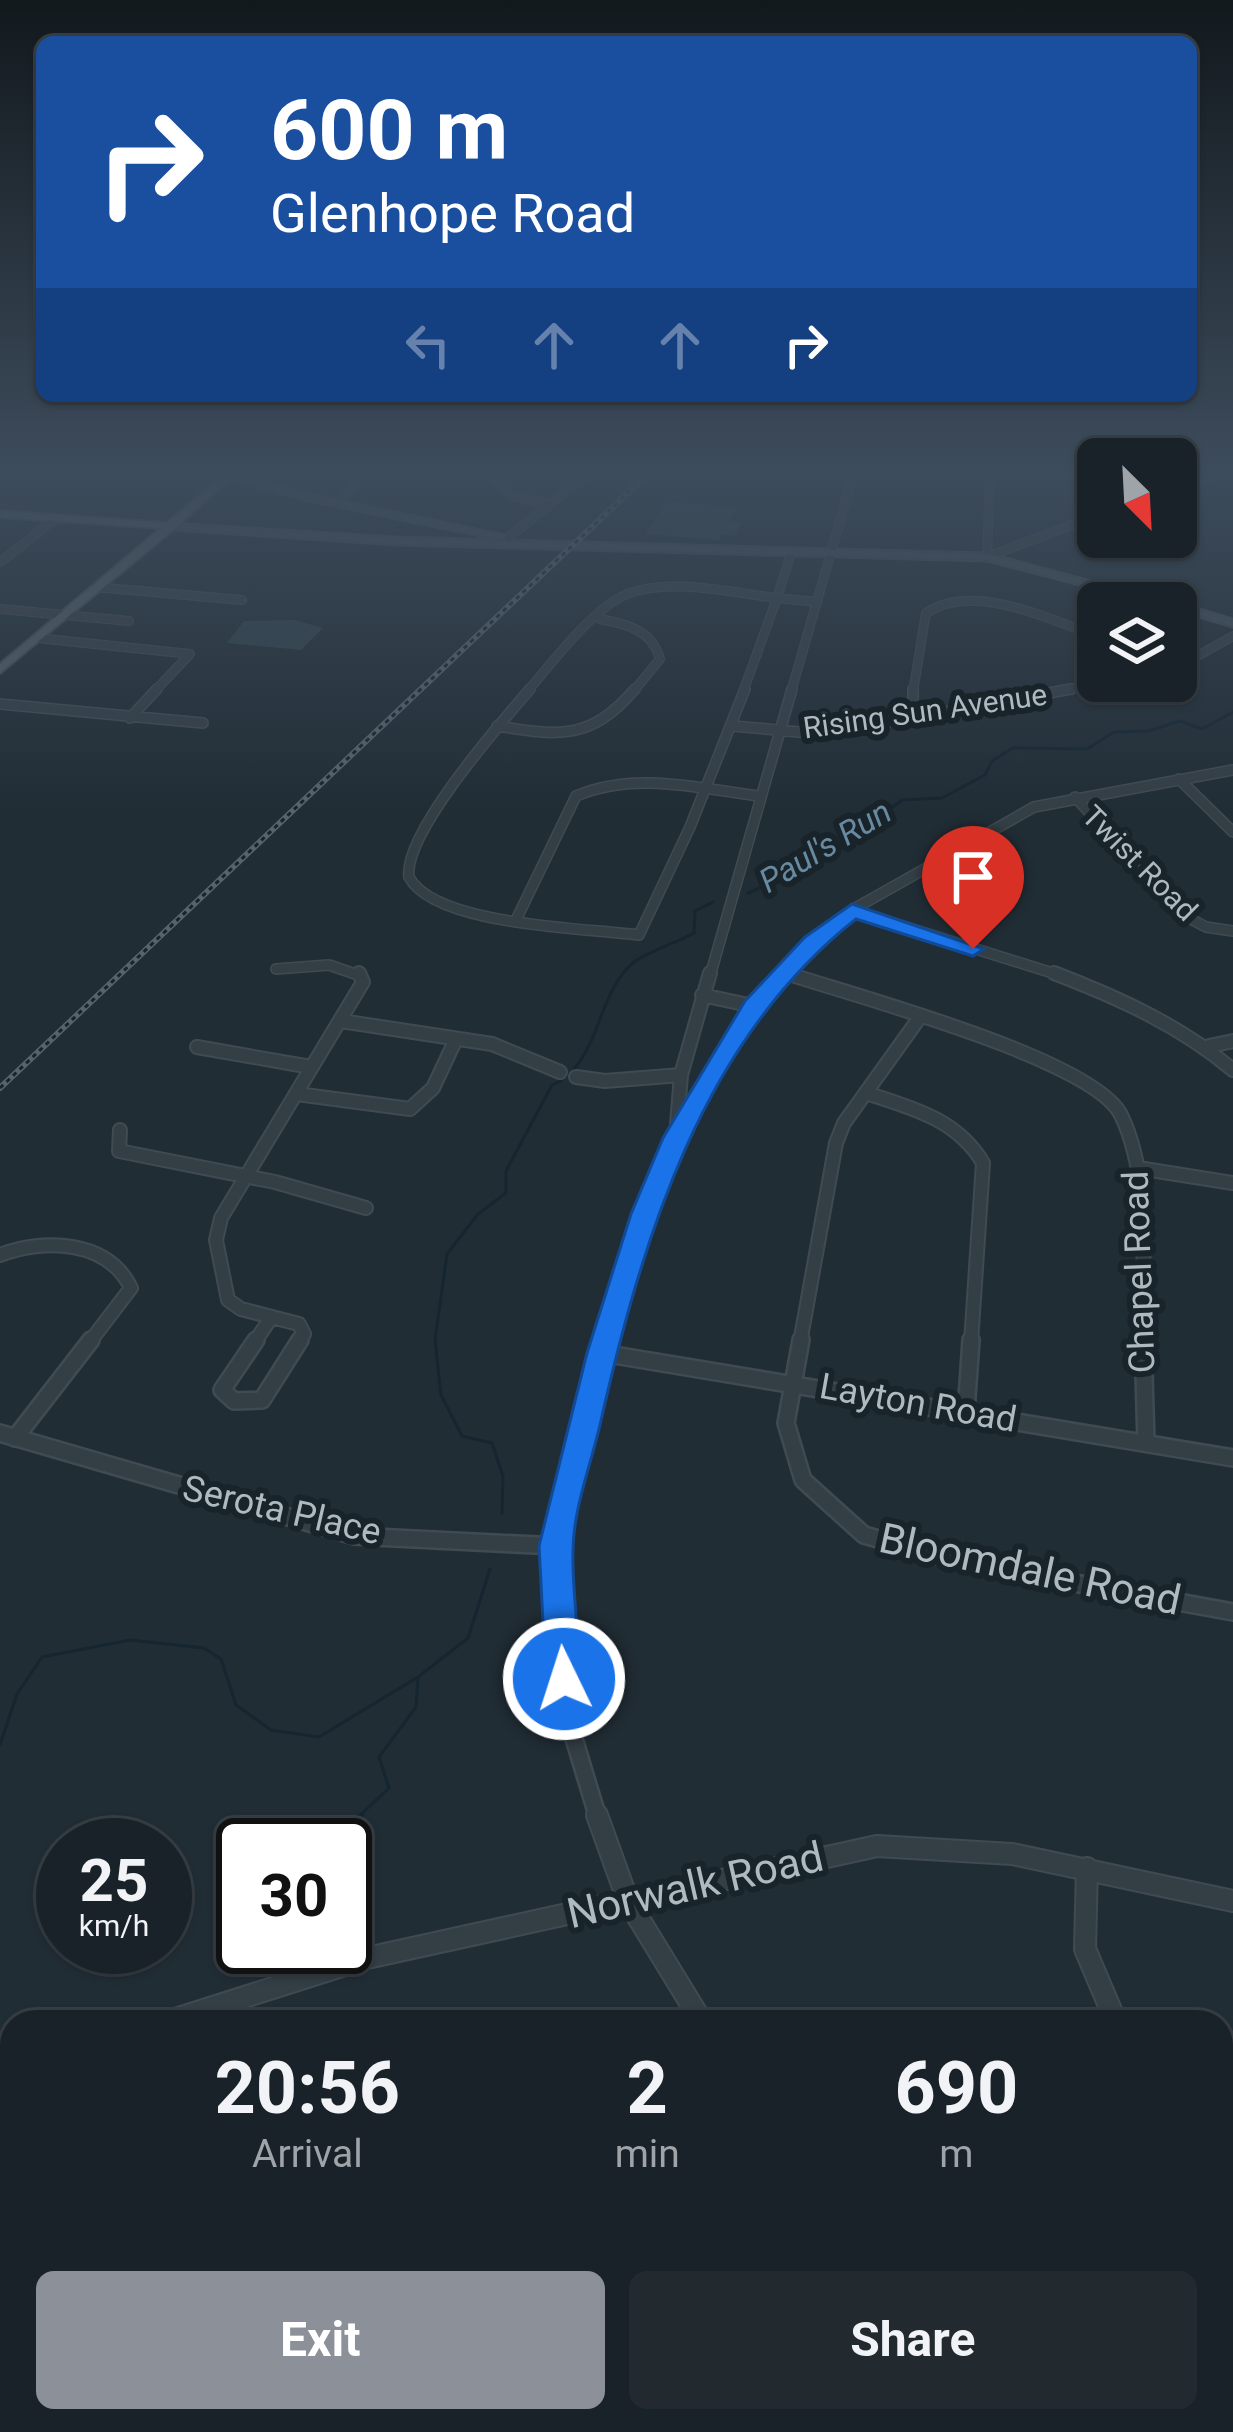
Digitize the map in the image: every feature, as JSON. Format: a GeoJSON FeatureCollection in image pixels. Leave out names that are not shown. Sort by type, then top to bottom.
{"type":"FeatureCollection","features":[{"type":"Feature","properties":{"kind":"main road"},"geometry":{"type":"LineString","coordinates":[[0,670],[95,587]]}},
{"type":"Feature","properties":{"kind":"main road"},"geometry":{"type":"LineString","coordinates":[[1197,612],[1233,623]]}},
{"type":"Feature","properties":{"kind":"street"},"geometry":{"type":"LineString","coordinates":[[779,585],[775,599],[733,726],[688,840],[639,935],[439,905],[420,892],[409,874],[414,847],[479,746],[618,598],[653,590],[775,599],[817,602]]}},
{"type":"Feature","properties":{"kind":"street"},"geometry":{"type":"LineString","coordinates":[[676,1138],[681,1076],[702,995],[822,585]]}},
{"type":"Feature","properties":{"kind":"street"},"geometry":{"type":"LineString","coordinates":[[95,587],[242,601]]}},
{"type":"Feature","properties":{"kind":"street"},"geometry":{"type":"LineString","coordinates":[[913,717],[911,701],[926,614],[946,601],[988,603],[1077,630]]}},
{"type":"Feature","properties":{"kind":"street"},"geometry":{"type":"LineString","coordinates":[[0,609],[129,621]]}},
{"type":"Feature","properties":{"kind":"street"},"geometry":{"type":"LineString","coordinates":[[497,726],[567,735],[594,730],[612,717],[660,659],[659,650],[648,634],[600,619]]}},
{"type":"Feature","properties":{"kind":"street"},"geometry":{"type":"LineString","coordinates":[[1197,659],[1233,636]]}},
{"type":"Feature","properties":{"kind":"street"},"geometry":{"type":"LineString","coordinates":[[37,638],[190,654],[130,718]]}},
{"type":"Feature","properties":{"kind":"street","name":"Rising Sun Avenue"},"geometry":{"type":"LineString","coordinates":[[733,726],[845,730],[1077,688]]}},
{"type":"Feature","properties":{"kind":"street"},"geometry":{"type":"LineString","coordinates":[[0,704],[202,723]]}},
{"type":"Feature","properties":{"kind":"street"},"geometry":{"type":"LineString","coordinates":[[695,2010],[628,1901],[569,1722],[556,1546],[602,1353],[645,1214],[676,1138],[753,1006],[852,910],[1034,807],[1233,770]]}},
{"type":"Feature","properties":{"kind":"street"},"geometry":{"type":"LineString","coordinates":[[1179,779],[1233,832]]}},
{"type":"Feature","properties":{"kind":"street"},"geometry":{"type":"LineString","coordinates":[[516,920],[576,796],[616,782],[758,796]]}},
{"type":"Feature","properties":{"kind":"street","name":"Twist Road"},"geometry":{"type":"LineString","coordinates":[[1076,796],[1185,916],[1206,927],[1233,931]]}},
{"type":"Feature","properties":{"kind":"street"},"geometry":{"type":"LineString","coordinates":[[852,910],[1094,988],[1210,1046],[1233,1070]]}},
{"type":"Feature","properties":{"kind":"street"},"geometry":{"type":"LineString","coordinates":[[271,1318],[222,1390],[228,1400],[244,1404],[262,1400],[304,1334],[298,1324],[228,1300],[216,1240],[221,1218],[363,982],[360,973],[300,963],[276,970]]}},
{"type":"Feature","properties":{"kind":"street","name":"Chapel Road"},"geometry":{"type":"LineString","coordinates":[[784,972],[1052,1063],[1104,1094],[1129,1129],[1138,1168],[1146,1443]]}},
{"type":"Feature","properties":{"kind":"street"},"geometry":{"type":"LineString","coordinates":[[702,995],[753,1006]]}},
{"type":"Feature","properties":{"kind":"street","name":"Bloomdale Road"},"geometry":{"type":"LineString","coordinates":[[920,1017],[836,1143],[785,1423],[803,1480],[864,1535],[960,1562],[1233,1612]]}},
{"type":"Feature","properties":{"kind":"street"},"geometry":{"type":"LineString","coordinates":[[341,1022],[512,1049],[560,1072]]}},
{"type":"Feature","properties":{"kind":"street"},"geometry":{"type":"LineString","coordinates":[[297,1094],[410,1108],[421,1104],[439,1078],[456,1039]]}},
{"type":"Feature","properties":{"kind":"street"},"geometry":{"type":"LineString","coordinates":[[1210,1046],[1233,1041]]}},
{"type":"Feature","properties":{"kind":"street"},"geometry":{"type":"LineString","coordinates":[[197,1047],[310,1067]]}},
{"type":"Feature","properties":{"kind":"street"},"geometry":{"type":"LineString","coordinates":[[576,1077],[604,1081],[681,1076]]}},
{"type":"Feature","properties":{"kind":"street"},"geometry":{"type":"LineString","coordinates":[[866,1093],[940,1118],[966,1137],[983,1163],[965,1412]]}},
{"type":"Feature","properties":{"kind":"street"},"geometry":{"type":"LineString","coordinates":[[120,1130],[119,1151],[244,1180],[313,1189],[366,1208]]}},
{"type":"Feature","properties":{"kind":"street"},"geometry":{"type":"LineString","coordinates":[[1138,1168],[1233,1183]]}},
{"type":"Feature","properties":{"kind":"street","name":"Serota Place"},"geometry":{"type":"LineString","coordinates":[[0,1255],[22,1243],[45,1243],[107,1257],[128,1275],[131,1288],[7,1436],[354,1536],[556,1546]]}},
{"type":"Feature","properties":{"kind":"street","name":"Layton Road"},"geometry":{"type":"LineString","coordinates":[[602,1353],[1233,1458]]}},
{"type":"Feature","properties":{"kind":"street","name":"Norwalk Road"},"geometry":{"type":"LineString","coordinates":[[204,2010],[367,1958],[877,1846],[962,1847],[1087,1868],[1233,1901]]}},
{"type":"Feature","properties":{"kind":"street"},"geometry":{"type":"LineString","coordinates":[[1087,1868],[1085,1949],[1111,2010]]}},
{"type":"Feature","properties":{"kind":"building"},"geometry":{"type":"Polygon","coordinates":[[[295,620],[323,628],[301,650],[227,643],[244,621],[295,620]]]}},
{"type":"Feature","properties":{"kind":"waterway","name":"Paul's Run"},"geometry":{"type":"LineString","coordinates":[[748,893],[774,882],[800,858],[848,840],[902,800],[942,798],[985,775],[992,761],[1013,748],[1087,749],[1114,732],[1149,731],[1180,721],[1202,729],[1233,712]]}},
{"type":"Feature","properties":{"kind":"waterway","name":"Paul's Run"},"geometry":{"type":"LineString","coordinates":[[574,1069],[623,973],[641,957],[694,933],[695,911],[713,902]]}},
{"type":"Feature","properties":{"kind":"waterway","name":"Paul's Run"},"geometry":{"type":"LineString","coordinates":[[502,1513],[503,1476],[492,1443],[462,1436],[441,1395],[435,1340],[447,1254],[478,1214],[506,1193],[506,1171],[552,1085],[561,1081]]}},
{"type":"Feature","properties":{"kind":"waterway"},"geometry":{"type":"LineString","coordinates":[[0,1745],[17,1694],[42,1657],[130,1640],[204,1648],[221,1659],[236,1705],[271,1730],[319,1737],[418,1677],[468,1638],[490,1569]]}},
{"type":"Feature","properties":{"kind":"waterway"},"geometry":{"type":"LineString","coordinates":[[357,1818],[389,1788],[379,1757],[416,1707],[418,1678]]}},
{"type":"Feature","properties":{"kind":"waterway"},"geometry":{"type":"LineString","coordinates":[[358,1818],[362,1815]]}},
{"type":"Feature","properties":{"kind":"railway"},"geometry":{"type":"LineString","coordinates":[[0,1088],[530,585]]}},
{"type":"Feature","properties":{"kind":"route"},"geometry":{"type":"LineString","coordinates":[[564,1679],[556,1546],[602,1353],[645,1214],[676,1138],[753,1006],[813,941],[852,910],[973,949]]}}]}
